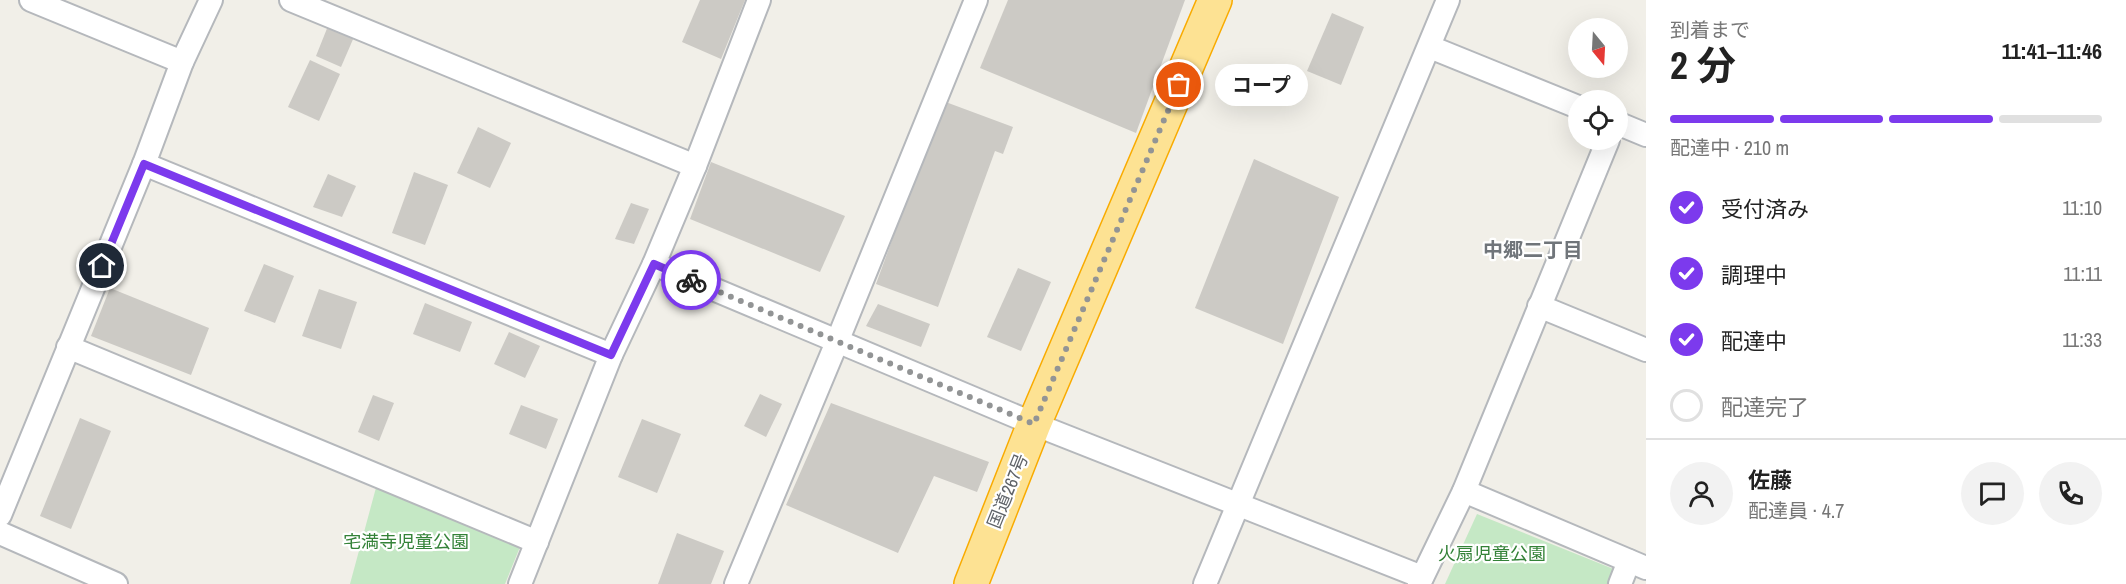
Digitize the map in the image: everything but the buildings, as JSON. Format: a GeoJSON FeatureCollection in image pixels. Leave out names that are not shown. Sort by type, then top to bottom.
{"type":"FeatureCollection","features":[{"type":"Feature","properties":{"kind":"highway","name":"国道267号"},"geometry":{"type":"LineString","coordinates":[[971,584],[1034,424],[1215,0]]}},
{"type":"Feature","properties":{"kind":"street"},"geometry":{"type":"LineString","coordinates":[[31,0],[182,62]]}},
{"type":"Feature","properties":{"kind":"street"},"geometry":{"type":"LineString","coordinates":[[0,515],[144,164],[182,62],[211,0]]}},
{"type":"Feature","properties":{"kind":"street"},"geometry":{"type":"LineString","coordinates":[[291,0],[695,166]]}},
{"type":"Feature","properties":{"kind":"street"},"geometry":{"type":"LineString","coordinates":[[520,584],[611,355],[654,264],[695,166],[759,0]]}},
{"type":"Feature","properties":{"kind":"street"},"geometry":{"type":"LineString","coordinates":[[736,584],[976,0]]}},
{"type":"Feature","properties":{"kind":"street"},"geometry":{"type":"LineString","coordinates":[[1205,584],[1448,0]]}},
{"type":"Feature","properties":{"kind":"street"},"geometry":{"type":"LineString","coordinates":[[1430,46],[1568,103]]}},
{"type":"Feature","properties":{"kind":"street"},"geometry":{"type":"LineString","coordinates":[[1628,128],[1646,135]]}},
{"type":"Feature","properties":{"kind":"street"},"geometry":{"type":"LineString","coordinates":[[654,264],[1034,424],[1420,580],[1464,491],[1604,150]]}},
{"type":"Feature","properties":{"kind":"street"},"geometry":{"type":"LineString","coordinates":[[144,164],[611,355]]}},
{"type":"Feature","properties":{"kind":"street"},"geometry":{"type":"LineString","coordinates":[[1539,306],[1646,350]]}},
{"type":"Feature","properties":{"kind":"street"},"geometry":{"type":"LineString","coordinates":[[68,347],[537,542]]}},
{"type":"Feature","properties":{"kind":"street"},"geometry":{"type":"LineString","coordinates":[[1464,491],[1638,564],[1620,584]]}},
{"type":"Feature","properties":{"kind":"street"},"geometry":{"type":"LineString","coordinates":[[0,533],[116,584]]}},
{"type":"Feature","properties":{"kind":"green space","name":"宅満寺児童公園"},"geometry":{"type":"Polygon","coordinates":[[[377,484],[520,547],[505,584],[350,584],[377,484]]]}},
{"type":"Feature","properties":{"kind":"green space","name":"火扇児童公園"},"geometry":{"type":"Polygon","coordinates":[[[1477,514],[1616,570],[1611,584],[1445,584],[1477,514]]]}},
{"type":"Feature","properties":{"kind":"way so far"},"geometry":{"type":"LineString","coordinates":[[691,280],[1034,424],[1179,85]]}},
{"type":"Feature","properties":{"kind":"place","name":"コープ"},"geometry":{"type":"Point","coordinates":[1179,85]}},
{"type":"Feature","properties":{"kind":"district","name":"中郷二丁目"},"geometry":{"type":"Point","coordinates":[1533,250]}},
{"type":"Feature","properties":{"kind":"route"},"geometry":{"type":"LineString","coordinates":[[102,266],[144,164],[611,355],[654,264],[691,280]]}}]}
